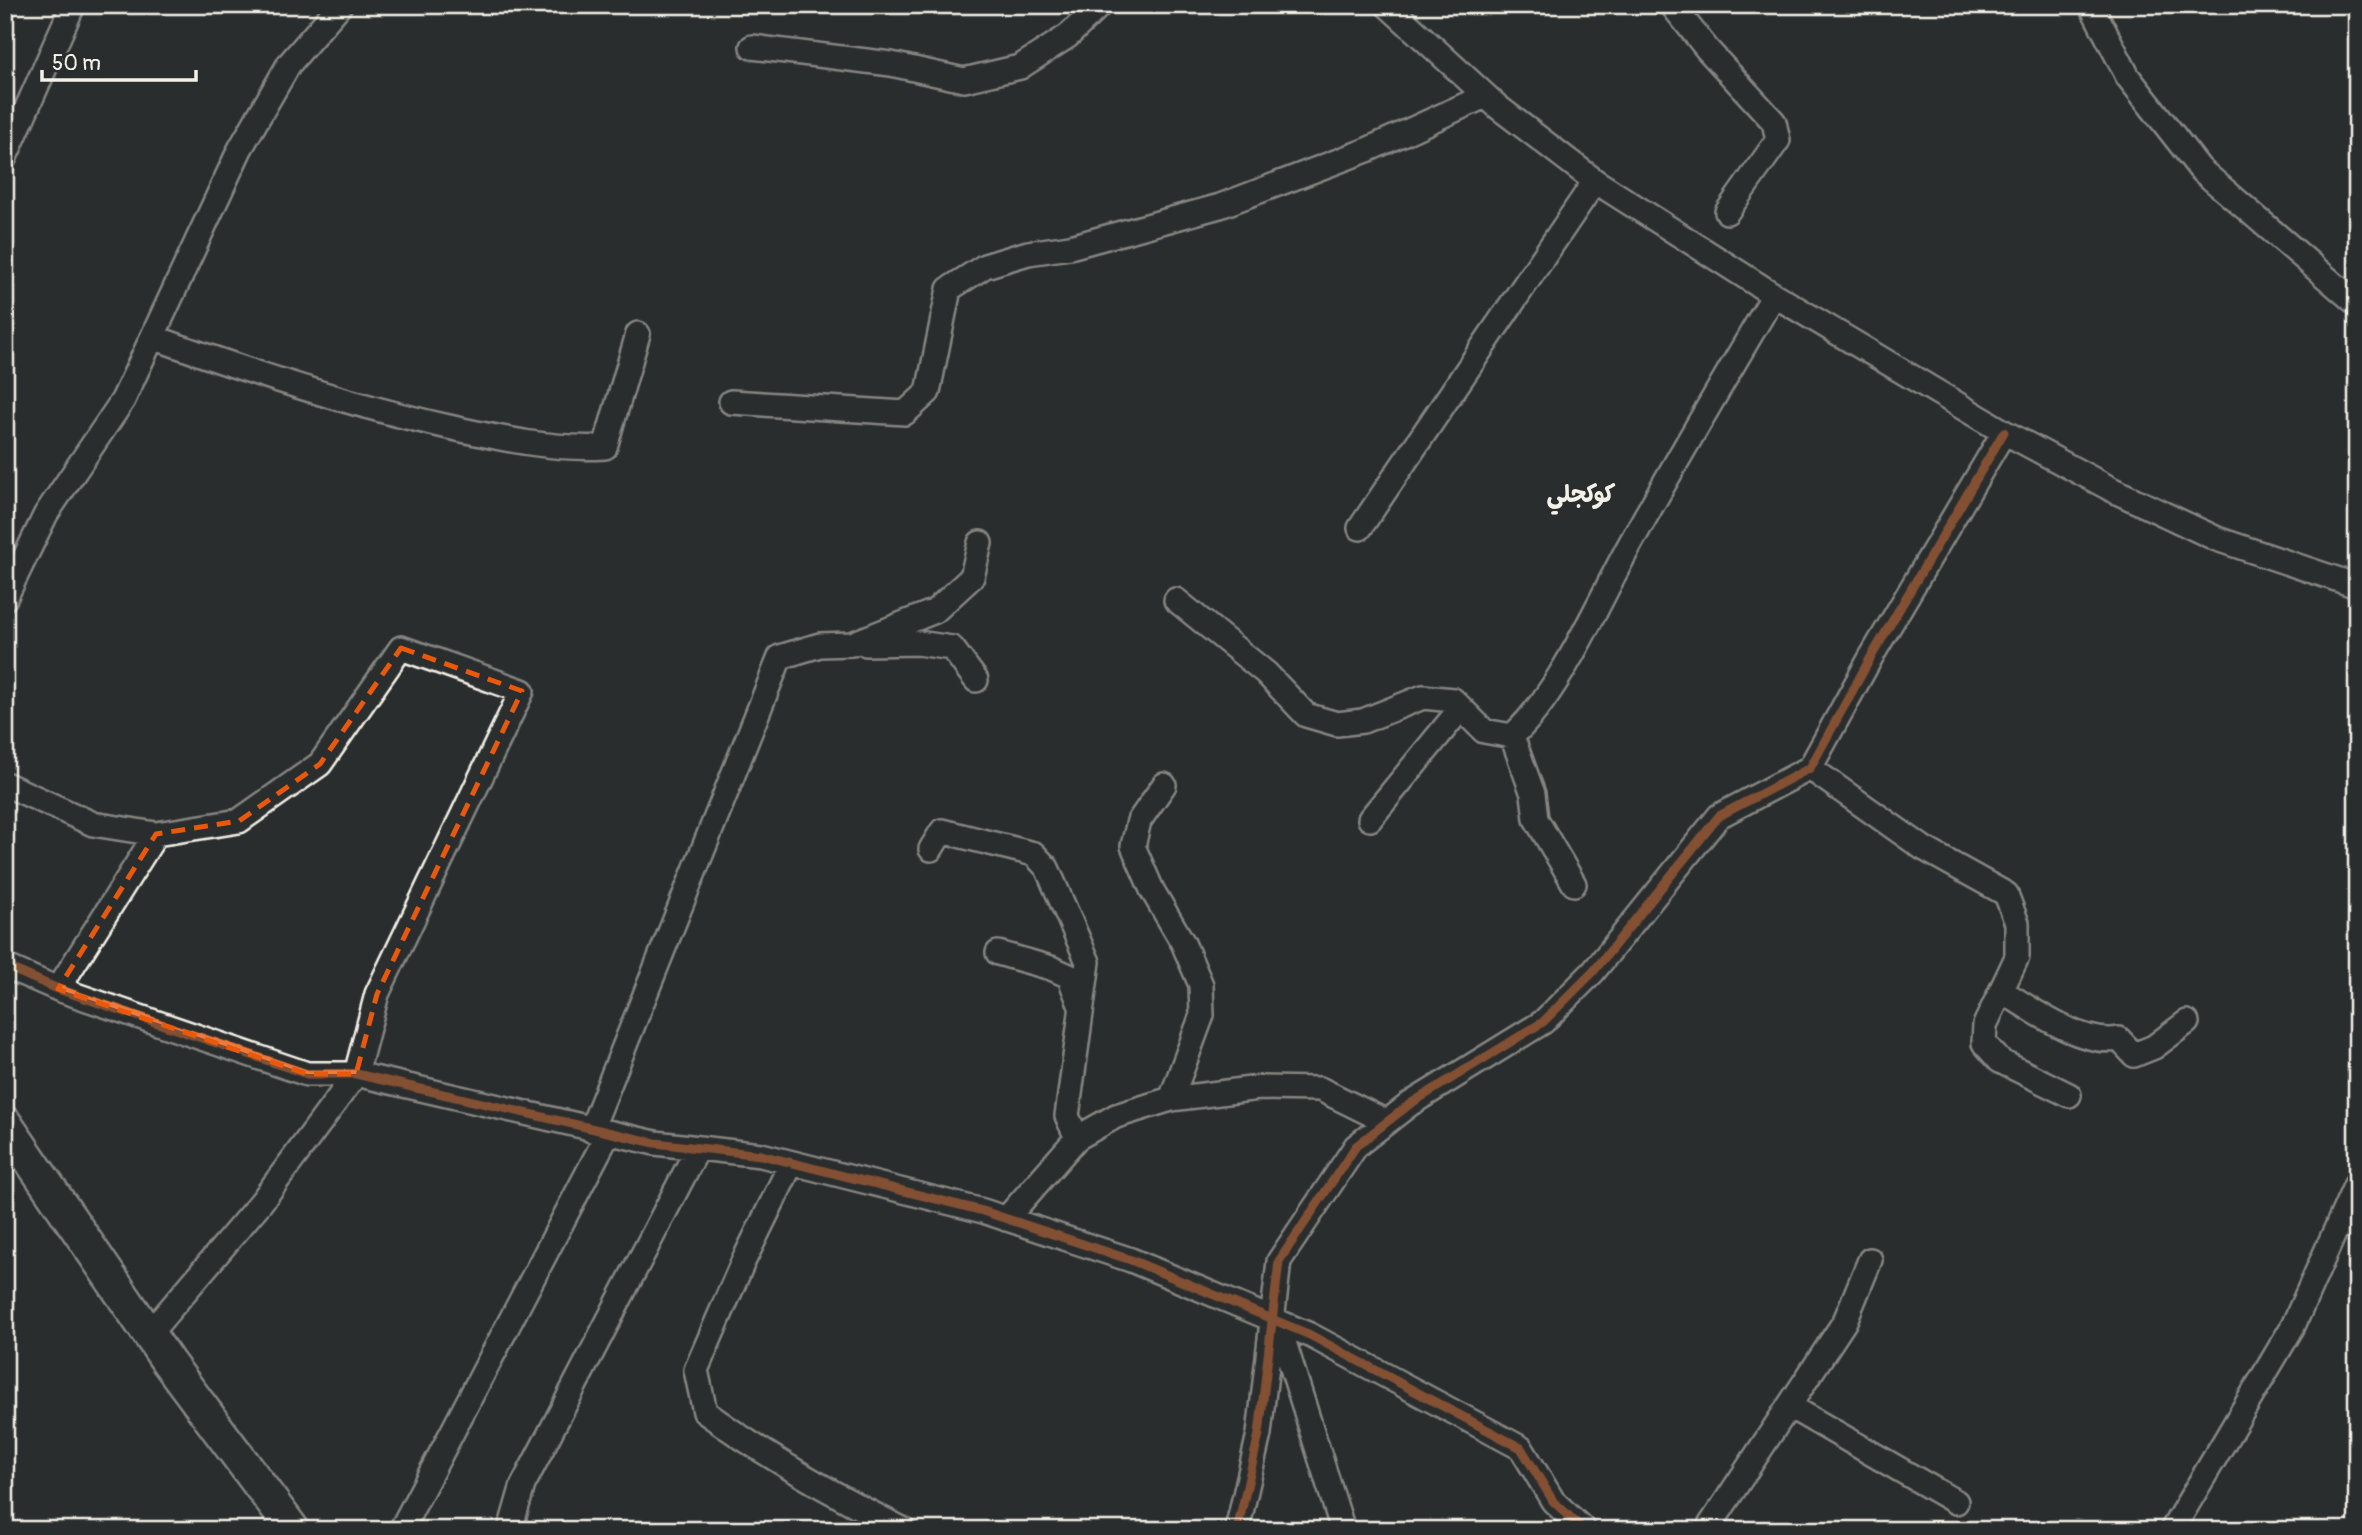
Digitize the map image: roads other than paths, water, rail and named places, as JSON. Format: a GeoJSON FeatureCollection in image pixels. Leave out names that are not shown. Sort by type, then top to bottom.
{"type":"FeatureCollection","features":[{"type":"Feature","properties":{"kind":"street"},"geometry":{"type":"LineString","coordinates":[[5,157],[73,5]]}},
{"type":"Feature","properties":{"kind":"street"},"geometry":{"type":"LineString","coordinates":[[5,598],[46,514],[124,400],[240,149],[289,64],[340,5]]}},
{"type":"Feature","properties":{"kind":"street"},"geometry":{"type":"LineString","coordinates":[[752,47],[891,64],[964,80],[1020,67],[1068,36],[1100,5]]}},
{"type":"Feature","properties":{"kind":"street"},"geometry":{"type":"LineString","coordinates":[[1387,5],[1485,96],[1595,181],[1774,295],[2004,432],[2112,490],[2217,538],[2357,586]]}},
{"type":"Feature","properties":{"kind":"street"},"geometry":{"type":"LineString","coordinates":[[1672,5],[1707,49],[1774,121],[1778,140],[1727,212]]}},
{"type":"Feature","properties":{"kind":"street"},"geometry":{"type":"LineString","coordinates":[[2091,5],[2128,77],[2200,169],[2357,304]]}},
{"type":"Feature","properties":{"kind":"street"},"geometry":{"type":"LineString","coordinates":[[731,402],[905,413],[928,392],[949,289],[985,266],[1028,253],[1070,247],[1220,205],[1367,150],[1485,96]]}},
{"type":"Feature","properties":{"kind":"street"},"geometry":{"type":"LineString","coordinates":[[1360,528],[1595,181]]}},
{"type":"Feature","properties":{"kind":"street"},"geometry":{"type":"LineString","coordinates":[[1512,736],[1528,722],[1556,680],[1661,488],[1774,295]]}},
{"type":"Feature","properties":{"kind":"street"},"geometry":{"type":"LineString","coordinates":[[153,337],[254,374],[379,411],[567,449],[605,447],[638,334]]}},
{"type":"Feature","properties":{"kind":"street"},"geometry":{"type":"LineString","coordinates":[[1237,1530],[1259,1434],[1279,1261],[1356,1146],[1410,1104],[1543,1022],[1593,972],[1719,816],[1810,768],[1871,657],[2004,432]]}},
{"type":"Feature","properties":{"kind":"street"},"geometry":{"type":"LineString","coordinates":[[852,644],[935,611],[972,577],[980,543]]}},
{"type":"Feature","properties":{"kind":"street"},"geometry":{"type":"LineString","coordinates":[[1176,600],[1266,673],[1306,715],[1336,724],[1363,721],[1423,697],[1453,700],[1484,731],[1512,736]]}},
{"type":"Feature","properties":{"kind":"street"},"geometry":{"type":"LineString","coordinates":[[401,1530],[600,1132],[780,657],[820,645],[918,643],[952,648],[976,680]]}},
{"type":"Feature","properties":{"kind":"street"},"geometry":{"type":"LineString","coordinates":[[5,784],[93,824],[156,834],[239,821],[320,764],[401,648],[522,691],[377,994],[356,1074],[262,1201],[149,1334]]}},
{"type":"Feature","properties":{"kind":"street"},"geometry":{"type":"LineString","coordinates":[[1370,819],[1461,708]]}},
{"type":"Feature","properties":{"kind":"street"},"geometry":{"type":"LineString","coordinates":[[1512,736],[1533,794],[1536,820],[1574,884]]}},
{"type":"Feature","properties":{"kind":"street"},"geometry":{"type":"LineString","coordinates":[[1810,768],[1923,848],[2006,894],[2017,923],[2017,957],[1985,1025],[1984,1043],[2000,1061],[2068,1095]]}},
{"type":"Feature","properties":{"kind":"street"},"geometry":{"type":"LineString","coordinates":[[1164,785],[1139,821],[1133,846],[1152,890],[1183,943],[1201,985],[1202,1015],[1171,1099]]}},
{"type":"Feature","properties":{"kind":"street"},"geometry":{"type":"LineString","coordinates":[[932,849],[942,831],[1034,854],[1047,868],[1088,962],[1080,1004],[1067,1116],[1077,1138]]}},
{"type":"Feature","properties":{"kind":"street"},"geometry":{"type":"LineString","coordinates":[[58,989],[156,834]]}},
{"type":"Feature","properties":{"kind":"street"},"geometry":{"type":"LineString","coordinates":[[998,953],[1069,976],[1080,1004]]}},
{"type":"Feature","properties":{"kind":"street"},"geometry":{"type":"LineString","coordinates":[[5,966],[58,989],[307,1074],[356,1074],[600,1132],[761,1155],[1006,1219],[1131,1260],[1310,1335],[1521,1448],[1553,1501],[1584,1530]]}},
{"type":"Feature","properties":{"kind":"street"},"geometry":{"type":"LineString","coordinates":[[2002,991],[2045,1018],[2102,1042],[2119,1039],[2134,1055],[2154,1047],[2187,1023]]}},
{"type":"Feature","properties":{"kind":"street"},"geometry":{"type":"LineString","coordinates":[[1006,1219],[1077,1138],[1116,1116],[1171,1099],[1259,1088],[1320,1089],[1387,1122]]}},
{"type":"Feature","properties":{"kind":"street"},"geometry":{"type":"LineString","coordinates":[[5,1123],[149,1334],[293,1530]]}},
{"type":"Feature","properties":{"kind":"street"},"geometry":{"type":"LineString","coordinates":[[510,1530],[523,1485],[698,1148]]}},
{"type":"Feature","properties":{"kind":"street"},"geometry":{"type":"LineString","coordinates":[[792,1164],[743,1262],[696,1370],[705,1412],[751,1446],[822,1489],[904,1530]]}},
{"type":"Feature","properties":{"kind":"street"},"geometry":{"type":"LineString","coordinates":[[2172,1530],[2293,1326],[2357,1182]]}},
{"type":"Feature","properties":{"kind":"street"},"geometry":{"type":"LineString","coordinates":[[1707,1530],[1791,1407],[1845,1321],[1870,1260]]}},
{"type":"Feature","properties":{"kind":"street"},"geometry":{"type":"LineString","coordinates":[[1273,1319],[1343,1530]]}},
{"type":"Feature","properties":{"kind":"street"},"geometry":{"type":"LineString","coordinates":[[1791,1407],[1956,1502]]}},
{"type":"Feature","properties":{"kind":"district","name":"كوكجلي"},"geometry":{"type":"Point","coordinates":[1581,494]}}]}
